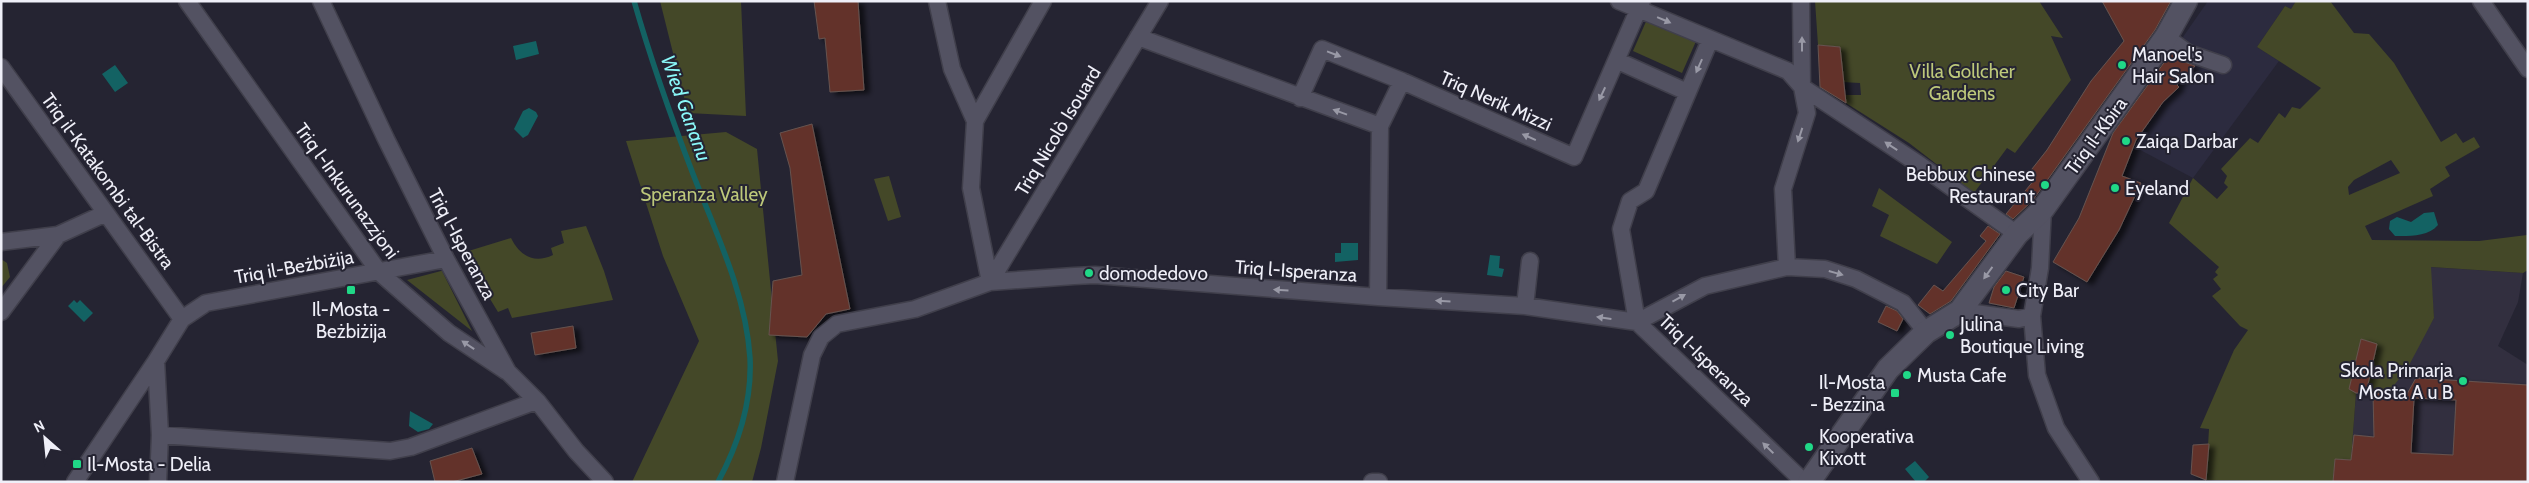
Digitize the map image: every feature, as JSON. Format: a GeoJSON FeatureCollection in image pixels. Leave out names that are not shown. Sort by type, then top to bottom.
{"type":"FeatureCollection","features":[{"type":"Feature","properties":{"kind":"main road","name":"Triq il-Kbira"},"geometry":{"type":"LineString","coordinates":[[1809,482],[1888,369],[1926,332],[1960,311],[2017,234],[2043,209],[2166,37],[2186,1]]}},
{"type":"Feature","properties":{"kind":"street","name":"Triq l-Inkurunazzjoni"},"geometry":{"type":"LineString","coordinates":[[187,1],[379,272],[449,332],[508,372]]}},
{"type":"Feature","properties":{"kind":"street","name":"Triq l-Isperanza"},"geometry":{"type":"LineString","coordinates":[[321,1],[386,139],[446,259],[508,372],[536,400],[576,450],[605,482]]}},
{"type":"Feature","properties":{"kind":"street"},"geometry":{"type":"LineString","coordinates":[[937,1],[952,68],[975,121]]}},
{"type":"Feature","properties":{"kind":"street"},"geometry":{"type":"LineString","coordinates":[[990,282],[971,188],[975,121],[1043,1]]}},
{"type":"Feature","properties":{"kind":"street","name":"Triq Nicolò Isouard"},"geometry":{"type":"LineString","coordinates":[[990,282],[1160,1]]}},
{"type":"Feature","properties":{"kind":"street"},"geometry":{"type":"LineString","coordinates":[[1619,1],[1640,5],[1710,40],[1788,71],[1802,87],[1920,165],[2017,234]]}},
{"type":"Feature","properties":{"kind":"street"},"geometry":{"type":"LineString","coordinates":[[1787,267],[1783,189],[1807,113],[1802,87],[1801,1]]}},
{"type":"Feature","properties":{"kind":"street"},"geometry":{"type":"LineString","coordinates":[[2481,1],[2528,69]]}},
{"type":"Feature","properties":{"kind":"street"},"geometry":{"type":"LineString","coordinates":[[1640,5],[1618,60],[1687,92]]}},
{"type":"Feature","properties":{"kind":"street"},"geometry":{"type":"LineString","coordinates":[[1138,37],[1380,126]]}},
{"type":"Feature","properties":{"kind":"street"},"geometry":{"type":"LineString","coordinates":[[2166,37],[2188,54],[2222,66]]}},
{"type":"Feature","properties":{"kind":"street"},"geometry":{"type":"LineString","coordinates":[[1710,40],[1646,191],[1630,201],[1621,229],[1637,322],[1704,286],[1787,267],[1824,269],[1856,279],[1903,303],[1926,332]]}},
{"type":"Feature","properties":{"kind":"street","name":"Triq Nerik Mizzi"},"geometry":{"type":"LineString","coordinates":[[1300,98],[1322,49],[1402,81],[1574,157],[1618,60]]}},
{"type":"Feature","properties":{"kind":"street","name":"Triq il-Katakombi tal-Bistra"},"geometry":{"type":"LineString","coordinates":[[1,67],[182,319]]}},
{"type":"Feature","properties":{"kind":"street"},"geometry":{"type":"LineString","coordinates":[[1378,298],[1380,126],[1402,81]]}},
{"type":"Feature","properties":{"kind":"street"},"geometry":{"type":"LineString","coordinates":[[2043,209],[2040,268],[2032,316],[2037,375],[2056,428],[2091,482]]}},
{"type":"Feature","properties":{"kind":"street"},"geometry":{"type":"LineString","coordinates":[[1,242],[58,235],[106,213]]}},
{"type":"Feature","properties":{"kind":"street"},"geometry":{"type":"LineString","coordinates":[[1,312],[58,235]]}},
{"type":"Feature","properties":{"kind":"street","name":"Triq il-Beżbiżija"},"geometry":{"type":"LineString","coordinates":[[182,319],[206,303],[446,259]]}},
{"type":"Feature","properties":{"kind":"street"},"geometry":{"type":"LineString","coordinates":[[1525,306],[1530,261]]}},
{"type":"Feature","properties":{"kind":"street","name":"Triq l-Isperanza"},"geometry":{"type":"LineString","coordinates":[[784,482],[812,355],[821,337],[837,324],[914,309],[990,282],[1095,275],[1378,298],[1525,306],[1637,322],[1804,482]]}},
{"type":"Feature","properties":{"kind":"street"},"geometry":{"type":"LineString","coordinates":[[1960,311],[2019,319],[2032,316]]}},
{"type":"Feature","properties":{"kind":"street"},"geometry":{"type":"LineString","coordinates":[[75,482],[182,319]]}},
{"type":"Feature","properties":{"kind":"street"},"geometry":{"type":"LineString","coordinates":[[156,361],[160,435],[158,482]]}},
{"type":"Feature","properties":{"kind":"street"},"geometry":{"type":"LineString","coordinates":[[160,435],[390,451],[411,447],[536,400]]}},
{"type":"Feature","properties":{"kind":"street"},"geometry":{"type":"LineString","coordinates":[[1372,482],[1379,482]]}},
{"type":"Feature","properties":{"kind":"shaded area"},"geometry":{"type":"Polygon","coordinates":[[[2208,1],[2296,1],[2291,9],[2285,6],[2257,47],[2279,61],[2193,178],[2114,136],[2208,1]]]}},
{"type":"Feature","properties":{"kind":"shaded area"},"geometry":{"type":"Polygon","coordinates":[[[536,41],[539,54],[516,60],[513,46],[536,41]]]}},
{"type":"Feature","properties":{"kind":"shaded area"},"geometry":{"type":"Polygon","coordinates":[[[115,65],[128,83],[115,92],[102,74],[115,65]]]}},
{"type":"Feature","properties":{"kind":"shaded area"},"geometry":{"type":"Polygon","coordinates":[[[529,108],[536,112],[538,116],[528,135],[523,138],[514,129],[523,111],[529,108]]]}},
{"type":"Feature","properties":{"kind":"shaded area"},"geometry":{"type":"Polygon","coordinates":[[[2434,212],[2438,225],[2424,234],[2395,236],[2389,229],[2390,221],[2397,217],[2411,222],[2424,213],[2434,212]]]}},
{"type":"Feature","properties":{"kind":"shaded area"},"geometry":{"type":"Polygon","coordinates":[[[1341,243],[1358,243],[1358,260],[1335,262],[1335,253],[1341,253],[1341,243]]]}},
{"type":"Feature","properties":{"kind":"shaded area"},"geometry":{"type":"Polygon","coordinates":[[[1490,255],[1500,256],[1499,268],[1504,269],[1502,277],[1487,275],[1490,255]]]}},
{"type":"Feature","properties":{"kind":"shaded area","name":"Skola Primarja Mosta A u B"},"geometry":{"type":"Polygon","coordinates":[[[2430,267],[2523,273],[2518,302],[2498,346],[2528,365],[2528,482],[2333,482],[2335,459],[2351,460],[2356,393],[2387,394],[2434,318],[2430,267]]]}},
{"type":"Feature","properties":{"kind":"shaded area"},"geometry":{"type":"Polygon","coordinates":[[[74,300],[77,303],[80,300],[93,313],[84,322],[68,306],[74,300]]]}},
{"type":"Feature","properties":{"kind":"shaded area"},"geometry":{"type":"Polygon","coordinates":[[[410,411],[433,424],[429,429],[418,432],[409,426],[410,411]]]}},
{"type":"Feature","properties":{"kind":"shaded area"},"geometry":{"type":"Polygon","coordinates":[[[1915,461],[1929,477],[1924,482],[1916,482],[1905,469],[1915,461]]]}},
{"type":"Feature","properties":{"kind":"green space"},"geometry":{"type":"Polygon","coordinates":[[[660,1],[741,1],[746,116],[688,113],[660,1]]]}},
{"type":"Feature","properties":{"kind":"green space","name":"Villa Gollcher Gardens"},"geometry":{"type":"Polygon","coordinates":[[[1815,1],[2039,1],[2063,38],[2051,36],[2071,80],[2015,153],[2007,148],[1974,193],[1909,143],[1846,103],[1845,95],[1861,95],[1860,83],[1842,82],[1840,47],[1818,45],[1815,1]]]}},
{"type":"Feature","properties":{"kind":"green space"},"geometry":{"type":"Polygon","coordinates":[[[2296,1],[2330,1],[2354,33],[2369,34],[2394,63],[2441,142],[2456,133],[2463,143],[2474,137],[2480,147],[2445,167],[2450,176],[2430,189],[2433,196],[2365,226],[2372,240],[2479,241],[2527,235],[2528,270],[2523,273],[2431,267],[2434,318],[2407,369],[2387,394],[2356,393],[2351,460],[2335,459],[2333,482],[2206,480],[2209,429],[2200,428],[2234,350],[2248,330],[2240,326],[2212,296],[2221,289],[2213,279],[2218,275],[2215,272],[2219,267],[2169,223],[2193,178],[2217,199],[2228,187],[2224,183],[2227,176],[2221,169],[2250,138],[2258,143],[2279,113],[2285,118],[2292,107],[2300,109],[2321,88],[2257,47],[2285,6],[2291,9],[2296,1]],[[2391,160],[2354,180],[2348,187],[2349,195],[2400,173],[2391,160]]]}},
{"type":"Feature","properties":{"kind":"green space"},"geometry":{"type":"Polygon","coordinates":[[[1648,17],[1697,39],[1682,73],[1633,51],[1648,17]]]}},
{"type":"Feature","properties":{"kind":"green space","name":"Speranza Valley"},"geometry":{"type":"Polygon","coordinates":[[[726,132],[757,149],[778,361],[761,448],[752,482],[632,482],[699,341],[663,256],[626,141],[726,132]]]}},
{"type":"Feature","properties":{"kind":"green space"},"geometry":{"type":"Polygon","coordinates":[[[889,176],[901,217],[888,221],[874,179],[889,176]]]}},
{"type":"Feature","properties":{"kind":"green space"},"geometry":{"type":"Polygon","coordinates":[[[1879,188],[1952,242],[1937,264],[1880,236],[1889,215],[1872,206],[1879,188]]]}},
{"type":"Feature","properties":{"kind":"green space"},"geometry":{"type":"Polygon","coordinates":[[[586,226],[613,300],[512,318],[508,308],[498,312],[462,253],[511,238],[519,250],[528,257],[546,258],[553,255],[551,248],[564,243],[561,231],[586,226]]]}},
{"type":"Feature","properties":{"kind":"green space"},"geometry":{"type":"Polygon","coordinates":[[[1,259],[7,263],[10,277],[1,288],[1,259]]]}},
{"type":"Feature","properties":{"kind":"green space"},"geometry":{"type":"Polygon","coordinates":[[[442,271],[472,331],[407,280],[442,271]]]}},
{"type":"Feature","properties":{"kind":"building"},"geometry":{"type":"Polygon","coordinates":[[[814,1],[858,1],[864,90],[830,92],[825,38],[819,39],[814,1]]]}},
{"type":"Feature","properties":{"kind":"building"},"geometry":{"type":"Polygon","coordinates":[[[2102,1],[2171,1],[2155,30],[2033,200],[2013,219],[2006,214],[2035,179],[2028,174],[2047,150],[2091,81],[2124,41],[2102,1]]]}},
{"type":"Feature","properties":{"kind":"building"},"geometry":{"type":"Polygon","coordinates":[[[1818,45],[1840,47],[1846,103],[1820,87],[1818,45]]]}},
{"type":"Feature","properties":{"kind":"building"},"geometry":{"type":"Polygon","coordinates":[[[2171,53],[2182,61],[2195,66],[2177,85],[2179,87],[2163,102],[2136,140],[2122,176],[2141,183],[2119,230],[2087,282],[2053,262],[2079,218],[2113,133],[2171,53]]]}},
{"type":"Feature","properties":{"kind":"building"},"geometry":{"type":"Polygon","coordinates":[[[812,124],[850,309],[826,314],[807,337],[769,335],[773,281],[802,275],[790,168],[780,133],[812,124]]]}},
{"type":"Feature","properties":{"kind":"building"},"geometry":{"type":"Polygon","coordinates":[[[1988,226],[2000,234],[1951,301],[1930,314],[1918,305],[1934,285],[1943,291],[1986,241],[1980,236],[1988,226]]]}},
{"type":"Feature","properties":{"kind":"building","name":"City Bar"},"geometry":{"type":"Polygon","coordinates":[[[2006,271],[2024,277],[2014,308],[1989,303],[1994,287],[2006,271]]]}},
{"type":"Feature","properties":{"kind":"building"},"geometry":{"type":"Polygon","coordinates":[[[1886,306],[1897,311],[1903,319],[1897,331],[1878,322],[1886,306]]]}},
{"type":"Feature","properties":{"kind":"building"},"geometry":{"type":"Polygon","coordinates":[[[573,326],[576,348],[535,355],[531,333],[573,326]]]}},
{"type":"Feature","properties":{"kind":"building"},"geometry":{"type":"Polygon","coordinates":[[[2361,339],[2377,344],[2366,393],[2356,393],[2349,389],[2361,339]]]}},
{"type":"Feature","properties":{"kind":"building"},"geometry":{"type":"Polygon","coordinates":[[[2416,378],[2528,385],[2528,482],[2333,482],[2335,459],[2351,460],[2354,435],[2374,437],[2373,393],[2407,394],[2416,378]],[[2414,398],[2411,453],[2453,455],[2456,400],[2414,398]]]}},
{"type":"Feature","properties":{"kind":"building"},"geometry":{"type":"Polygon","coordinates":[[[2209,444],[2206,480],[2191,474],[2193,445],[2209,444]]]}},
{"type":"Feature","properties":{"kind":"building"},"geometry":{"type":"Polygon","coordinates":[[[472,448],[482,474],[452,482],[435,482],[430,461],[472,448]]]}},
{"type":"Feature","properties":{"kind":"waterway","name":"Wied Gananu"},"geometry":{"type":"LineString","coordinates":[[634,1],[669,110],[729,264],[743,311],[750,358],[749,390],[742,422],[732,453],[718,482]]}},
{"type":"Feature","properties":{"kind":"place","name":"Manoel's Hair Salon"},"geometry":{"type":"Point","coordinates":[2122,65]}},
{"type":"Feature","properties":{"kind":"place","name":"Zaiqa Darbar"},"geometry":{"type":"Point","coordinates":[2126,141]}},
{"type":"Feature","properties":{"kind":"place","name":"Bebbux Chinese Restaurant"},"geometry":{"type":"Point","coordinates":[2045,185]}},
{"type":"Feature","properties":{"kind":"place","name":"Eyeland"},"geometry":{"type":"Point","coordinates":[2115,188]}},
{"type":"Feature","properties":{"kind":"place","name":"domodedovo"},"geometry":{"type":"Point","coordinates":[1089,273]}},
{"type":"Feature","properties":{"kind":"place","name":"Il-Mosta - Beżbiżija"},"geometry":{"type":"Point","coordinates":[351,290]}},
{"type":"Feature","properties":{"kind":"place","name":"City Bar"},"geometry":{"type":"Point","coordinates":[2006,290]}},
{"type":"Feature","properties":{"kind":"place","name":"Julina Boutique Living"},"geometry":{"type":"Point","coordinates":[1950,335]}},
{"type":"Feature","properties":{"kind":"place","name":"Musta Cafe"},"geometry":{"type":"Point","coordinates":[1907,375]}},
{"type":"Feature","properties":{"kind":"place","name":"Skola Primarja Mosta A u B"},"geometry":{"type":"Point","coordinates":[2463,381]}},
{"type":"Feature","properties":{"kind":"place","name":"Il-Mosta - Bezzina"},"geometry":{"type":"Point","coordinates":[1895,393]}},
{"type":"Feature","properties":{"kind":"place","name":"Kooperativa Kixott"},"geometry":{"type":"Point","coordinates":[1809,447]}},
{"type":"Feature","properties":{"kind":"place","name":"Il-Mosta - Delia"},"geometry":{"type":"Point","coordinates":[77,464]}}]}
